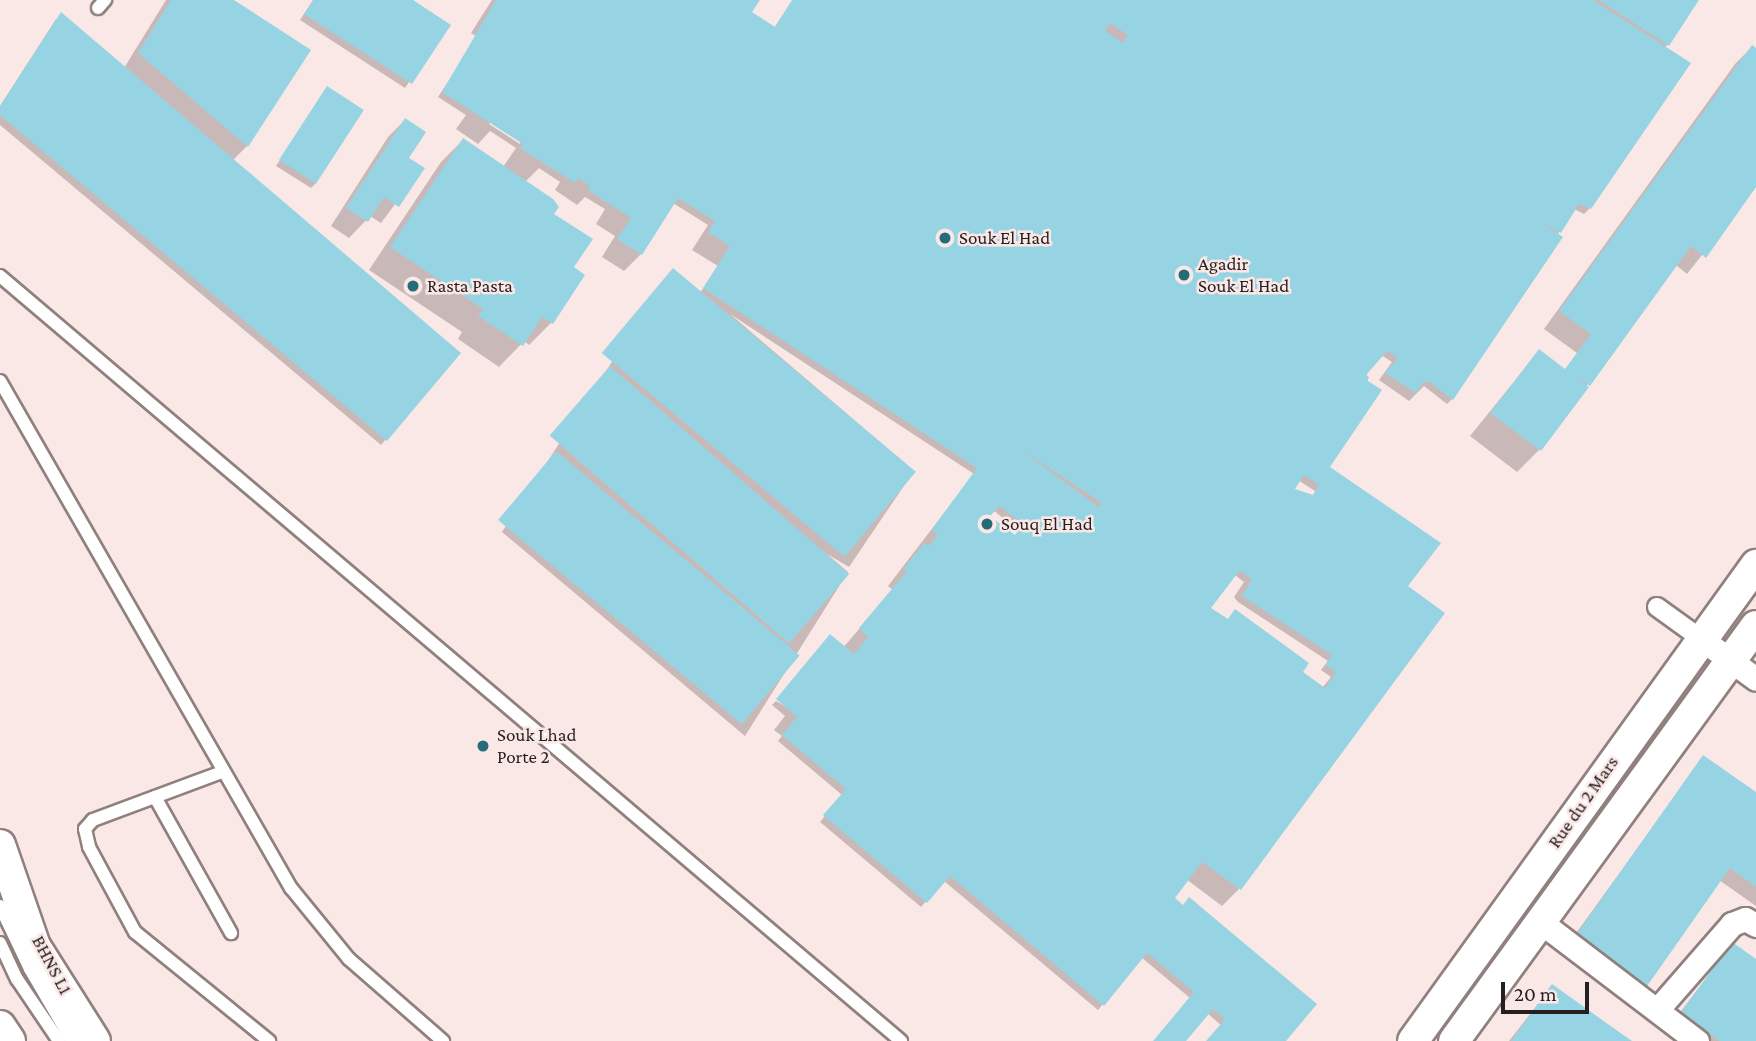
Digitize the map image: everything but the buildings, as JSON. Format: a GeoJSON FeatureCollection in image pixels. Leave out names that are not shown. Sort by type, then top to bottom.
{"type":"FeatureCollection","features":[{"type":"Feature","properties":{"kind":"street","name":"Rue du 2 Mars"},"geometry":{"type":"LineString","coordinates":[[1413,1041],[1700,638],[1756,565]]}},
{"type":"Feature","properties":{"kind":"street"},"geometry":{"type":"LineString","coordinates":[[1657,607],[1731,658],[1756,679]]}},
{"type":"Feature","properties":{"kind":"street","name":"Rue du 2 Mars"},"geometry":{"type":"LineString","coordinates":[[1459,1039],[1538,920],[1756,626]]}},
{"type":"Feature","properties":{"kind":"street"},"geometry":{"type":"LineString","coordinates":[[0,845],[35,946],[95,1041]]}},
{"type":"Feature","properties":{"kind":"street"},"geometry":{"type":"LineString","coordinates":[[1657,1010],[1732,924],[1745,919],[1756,925]]}},
{"type":"Feature","properties":{"kind":"street"},"geometry":{"type":"LineString","coordinates":[[1538,920],[1697,1041]]}},
{"type":"Feature","properties":{"kind":"street"},"geometry":{"type":"LineString","coordinates":[[0,1026],[10,1041]]}},
{"type":"Feature","properties":{"kind":"lane"},"geometry":{"type":"LineString","coordinates":[[0,276],[901,1041]]}},
{"type":"Feature","properties":{"kind":"lane"},"geometry":{"type":"LineString","coordinates":[[0,381],[266,849],[318,925],[381,991],[443,1041]]}},
{"type":"Feature","properties":{"kind":"lane"},"geometry":{"type":"LineString","coordinates":[[222,772],[93,820],[85,829],[89,847],[135,932],[269,1041]]}},
{"type":"Feature","properties":{"kind":"lane"},"geometry":{"type":"LineString","coordinates":[[155,797],[231,933]]}},
{"type":"Feature","properties":{"kind":"lane","name":"BHNS L1"},"geometry":{"type":"LineString","coordinates":[[0,906],[30,969],[72,1041]]}},
{"type":"Feature","properties":{"kind":"lane","name":"BHNS L1"},"geometry":{"type":"LineString","coordinates":[[0,943],[17,979],[59,1041]]}},
{"type":"Feature","properties":{"kind":"place","name":"Souk El Had"},"geometry":{"type":"Point","coordinates":[945,238]}},
{"type":"Feature","properties":{"kind":"place","name":"Agadir Souk El Had"},"geometry":{"type":"Point","coordinates":[1184,275]}},
{"type":"Feature","properties":{"kind":"place","name":"Rasta Pasta"},"geometry":{"type":"Point","coordinates":[413,286]}},
{"type":"Feature","properties":{"kind":"place","name":"Souq El Had"},"geometry":{"type":"Point","coordinates":[987,524]}},
{"type":"Feature","properties":{"kind":"place","name":"Souk Lhad Porte 2"},"geometry":{"type":"Point","coordinates":[483,746]}}]}
